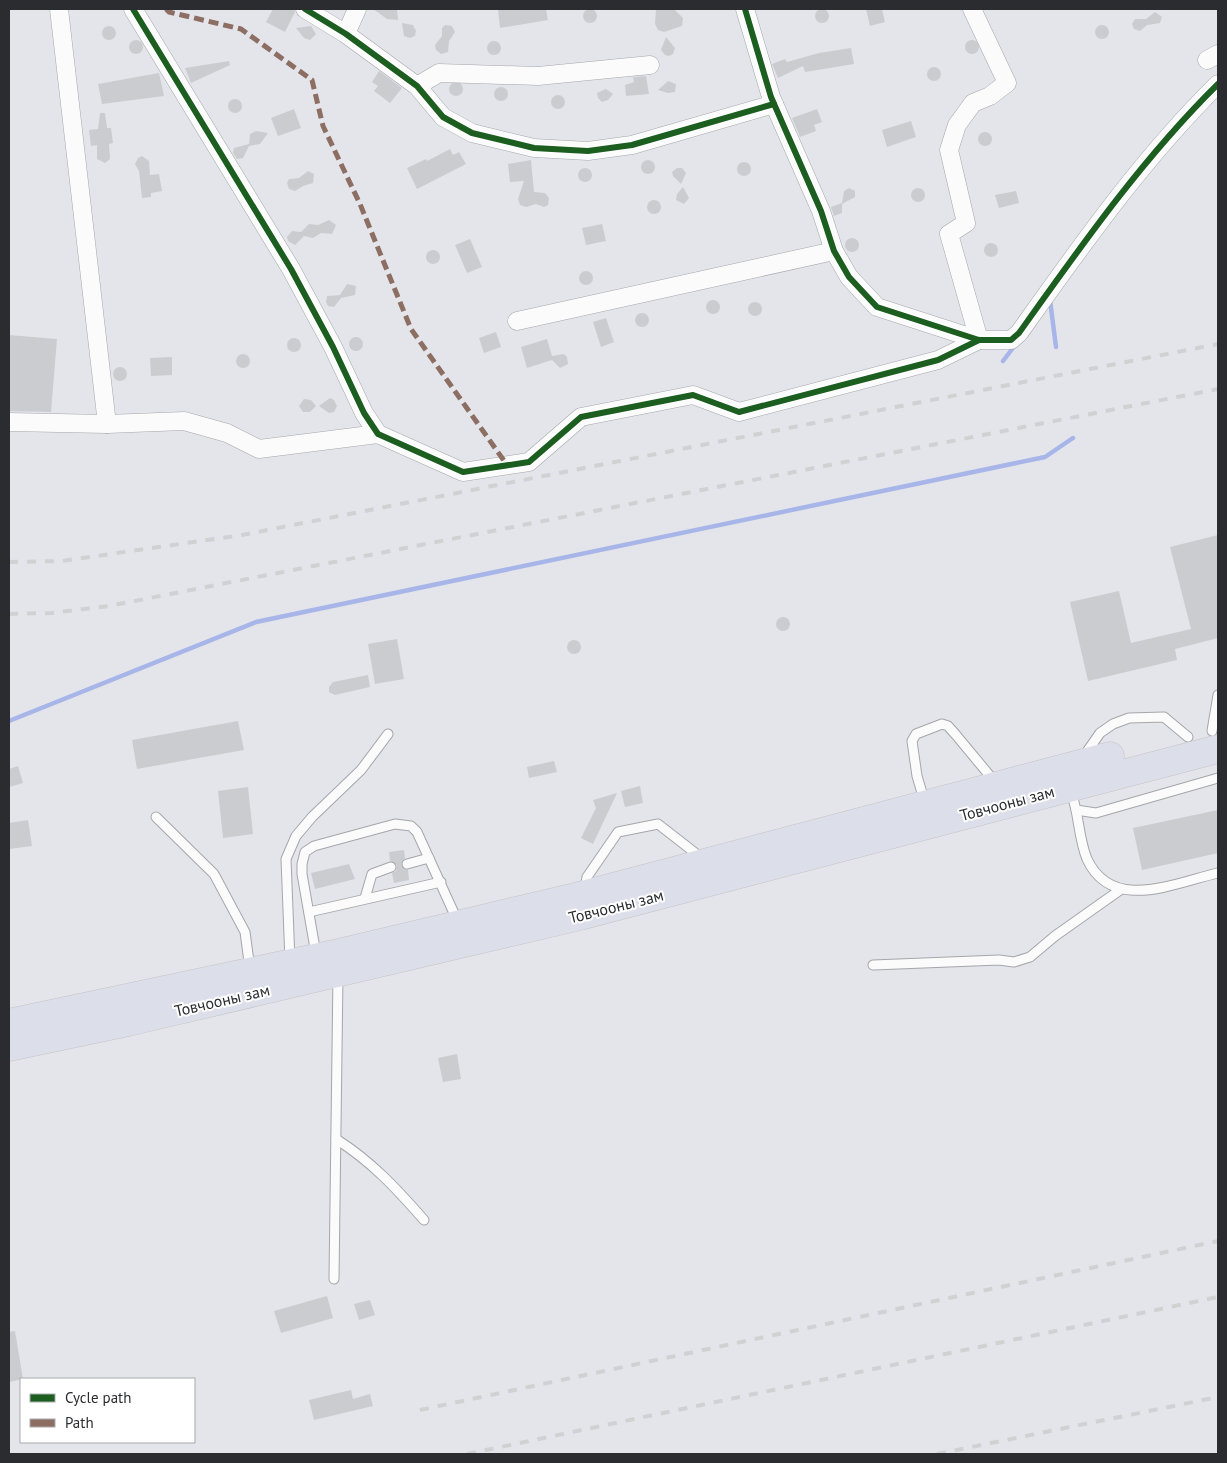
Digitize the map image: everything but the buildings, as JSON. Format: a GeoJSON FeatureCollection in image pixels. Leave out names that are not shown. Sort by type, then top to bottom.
{"type":"FeatureCollection","features":[{"type":"Feature","properties":{"kind":"highway","name":"Товчооны зам"},"geometry":{"type":"LineString","coordinates":[[9,1022],[290,964],[328,965],[729,878],[1075,787],[1209,736]]}},
{"type":"Feature","properties":{"kind":"highway","name":"Товчооны зам"},"geometry":{"type":"LineString","coordinates":[[9,1047],[128,1022],[328,965],[459,924],[708,863],[997,784],[1075,787]]}},
{"type":"Feature","properties":{"kind":"street"},"geometry":{"type":"LineString","coordinates":[[59,9],[107,424]]}},
{"type":"Feature","properties":{"kind":"street"},"geometry":{"type":"LineString","coordinates":[[134,9],[292,269],[334,348],[364,413],[378,434]]}},
{"type":"Feature","properties":{"kind":"street"},"geometry":{"type":"LineString","coordinates":[[305,9],[346,34],[417,86],[442,117],[472,133],[534,148],[588,151],[632,145],[774,104]]}},
{"type":"Feature","properties":{"kind":"street"},"geometry":{"type":"LineString","coordinates":[[346,34],[357,9]]}},
{"type":"Feature","properties":{"kind":"street"},"geometry":{"type":"LineString","coordinates":[[745,9],[774,104],[821,211],[834,251],[849,277],[877,307],[979,340],[1011,340],[1019,333],[1108,208],[1184,118],[1218,84]]}},
{"type":"Feature","properties":{"kind":"street"},"geometry":{"type":"LineString","coordinates":[[972,9],[1007,84],[990,96],[973,103],[958,125],[949,150],[966,223],[950,234],[979,340]]}},
{"type":"Feature","properties":{"kind":"street"},"geometry":{"type":"LineString","coordinates":[[417,86],[439,73],[538,76],[650,65]]}},
{"type":"Feature","properties":{"kind":"street"},"geometry":{"type":"LineString","coordinates":[[516,321],[834,251]]}},
{"type":"Feature","properties":{"kind":"street"},"geometry":{"type":"LineString","coordinates":[[9,422],[107,424],[184,421],[227,433],[259,449],[378,434],[463,472],[529,462],[581,417],[693,395],[739,412],[938,360],[979,340]]}},
{"type":"Feature","properties":{"kind":"lane"},"geometry":{"type":"LineString","coordinates":[[1218,695],[1209,736],[1164,717],[1129,718],[1113,724],[1100,733],[1075,787],[1087,858],[1100,880],[1120,890],[1137,892],[1218,873]]}},
{"type":"Feature","properties":{"kind":"lane"},"geometry":{"type":"LineString","coordinates":[[925,803],[917,776],[912,741],[916,734],[942,724],[948,726],[997,784]]}},
{"type":"Feature","properties":{"kind":"lane"},"geometry":{"type":"LineString","coordinates":[[290,964],[286,859],[296,836],[312,817],[361,770],[388,734]]}},
{"type":"Feature","properties":{"kind":"lane"},"geometry":{"type":"LineString","coordinates":[[1075,787],[1096,813],[1218,778]]}},
{"type":"Feature","properties":{"kind":"lane"},"geometry":{"type":"LineString","coordinates":[[156,817],[214,874],[245,932],[250,972]]}},
{"type":"Feature","properties":{"kind":"lane"},"geometry":{"type":"LineString","coordinates":[[334,1280],[336,1139],[328,965],[309,912],[302,864],[305,852],[314,846],[402,823],[411,826],[418,832],[459,924]]}},
{"type":"Feature","properties":{"kind":"lane"},"geometry":{"type":"LineString","coordinates":[[584,894],[588,877],[618,832],[658,824],[708,863]]}},
{"type":"Feature","properties":{"kind":"lane"},"geometry":{"type":"LineString","coordinates":[[406,864],[429,858]]}},
{"type":"Feature","properties":{"kind":"lane"},"geometry":{"type":"LineString","coordinates":[[365,898],[372,874],[391,867]]}},
{"type":"Feature","properties":{"kind":"lane"},"geometry":{"type":"LineString","coordinates":[[309,912],[441,882]]}},
{"type":"Feature","properties":{"kind":"lane"},"geometry":{"type":"LineString","coordinates":[[873,965],[990,960],[1014,962],[1030,957],[1055,936],[1120,890]]}},
{"type":"Feature","properties":{"kind":"lane"},"geometry":{"type":"LineString","coordinates":[[336,1139],[359,1154],[385,1175],[424,1220]]}},
{"type":"Feature","properties":{"kind":"waterway"},"geometry":{"type":"LineString","coordinates":[[1050,300],[1056,347]]}},
{"type":"Feature","properties":{"kind":"waterway"},"geometry":{"type":"LineString","coordinates":[[1003,361],[1016,344]]}},
{"type":"Feature","properties":{"kind":"waterway"},"geometry":{"type":"LineString","coordinates":[[9,721],[256,622],[1045,457],[1073,438]]}},
{"type":"Feature","properties":{"kind":"railway"},"geometry":{"type":"LineString","coordinates":[[9,562],[62,561],[242,535],[1218,344]]}},
{"type":"Feature","properties":{"kind":"railway"},"geometry":{"type":"LineString","coordinates":[[9,614],[51,613],[109,606],[1218,389]]}},
{"type":"Feature","properties":{"kind":"railway"},"geometry":{"type":"LineString","coordinates":[[420,1410],[1218,1241]]}},
{"type":"Feature","properties":{"kind":"railway"},"geometry":{"type":"LineString","coordinates":[[467,1454],[1218,1297]]}},
{"type":"Feature","properties":{"kind":"railway"},"geometry":{"type":"LineString","coordinates":[[937,1454],[1218,1397]]}},
{"type":"Feature","properties":{"kind":"marked path"},"geometry":{"type":"LineString","coordinates":[[166,9],[169,12],[241,29],[312,80],[323,126],[360,204],[411,329],[507,465]]}},
{"type":"Feature","properties":{"kind":"cycle path"},"geometry":{"type":"LineString","coordinates":[[133,9],[291,269],[333,347],[364,413],[378,434],[463,472],[529,462],[581,417],[693,395],[739,412],[938,360],[979,340]]}},
{"type":"Feature","properties":{"kind":"cycle path"},"geometry":{"type":"LineString","coordinates":[[305,9],[346,34],[417,86],[443,117],[472,133],[534,148],[588,151],[632,145],[774,104]]}},
{"type":"Feature","properties":{"kind":"cycle path"},"geometry":{"type":"LineString","coordinates":[[745,9],[771,97],[821,211],[834,251],[849,277],[877,307],[979,340],[1011,340],[1019,333],[1113,204],[1164,142],[1218,84]]}}]}
